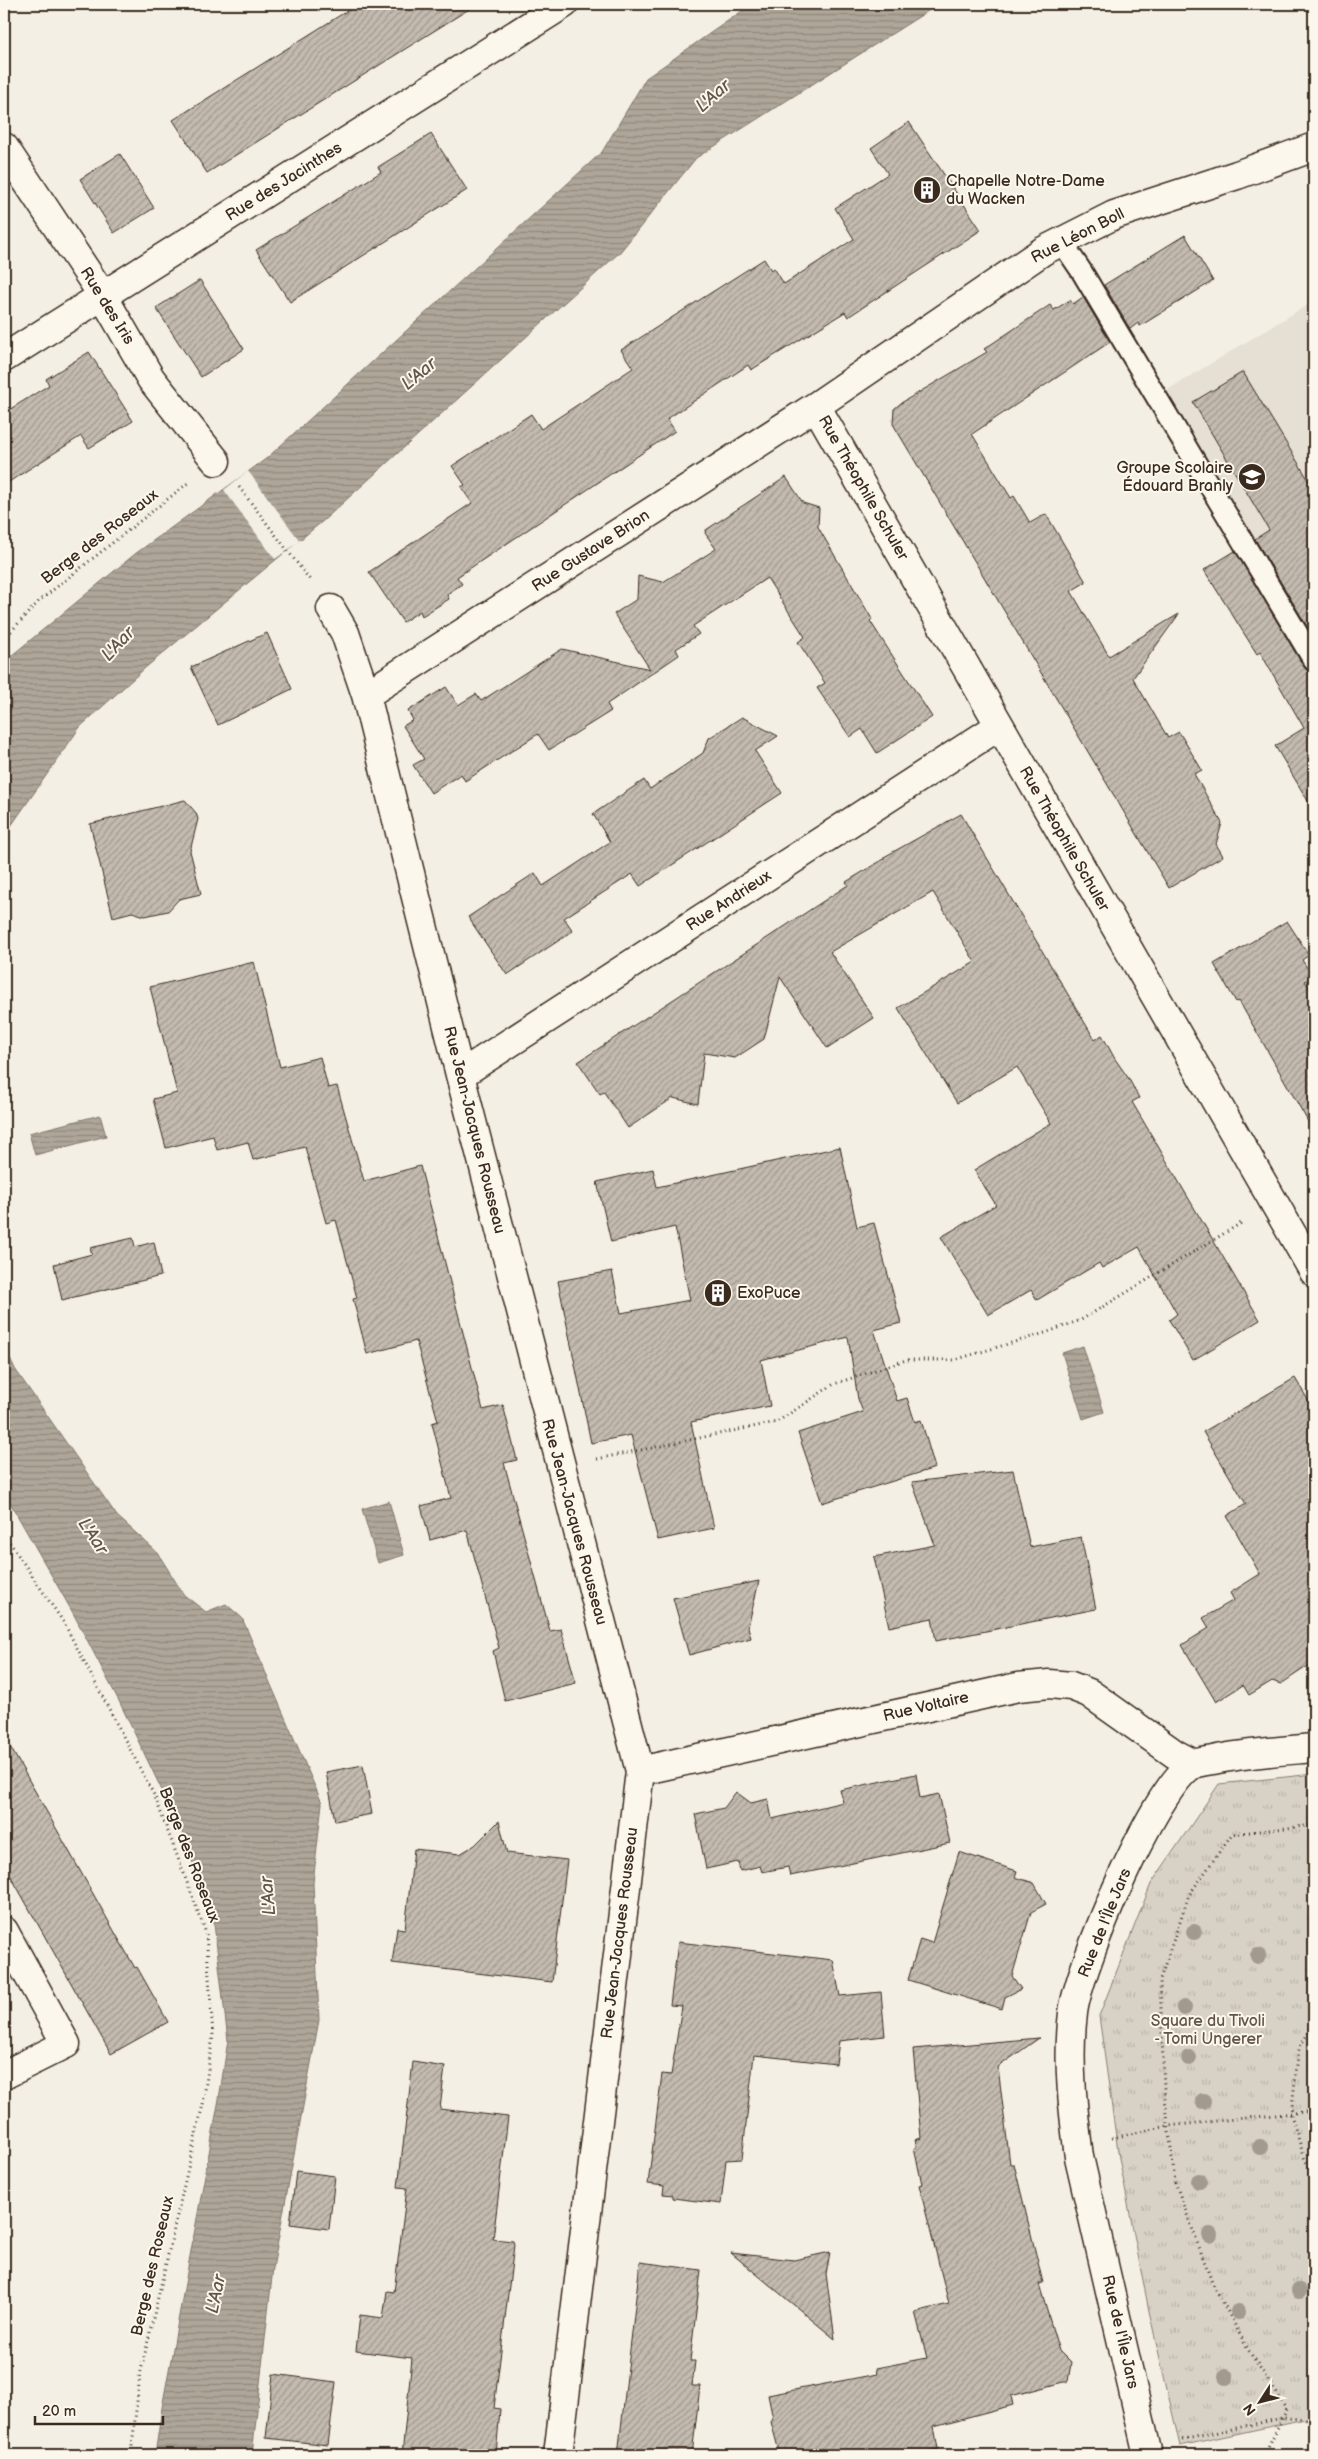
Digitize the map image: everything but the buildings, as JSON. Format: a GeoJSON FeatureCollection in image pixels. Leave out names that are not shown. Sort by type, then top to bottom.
{"type":"FeatureCollection","features":[{"type":"Feature","properties":{"kind":"street","name":"Rue des Jacinthes"},"geometry":{"type":"LineString","coordinates":[[4,358],[564,4]]}},
{"type":"Feature","properties":{"kind":"street","name":"Rue des Iris"},"geometry":{"type":"LineString","coordinates":[[4,147],[103,296],[151,379],[216,460]]}},
{"type":"Feature","properties":{"kind":"street","name":"Rue Léon Boll"},"geometry":{"type":"LineString","coordinates":[[816,406],[1043,250],[1114,215],[1237,175],[1314,147]]}},
{"type":"Feature","properties":{"kind":"street","name":"Rue Gustave Brion"},"geometry":{"type":"LineString","coordinates":[[366,695],[816,406]]}},
{"type":"Feature","properties":{"kind":"street","name":"Rue Théophile Schuler"},"geometry":{"type":"LineString","coordinates":[[816,406],[1314,1272]]}},
{"type":"Feature","properties":{"kind":"street","name":"Rue Jean-Jacques Rousseau"},"geometry":{"type":"LineString","coordinates":[[331,609],[349,642],[366,695],[460,1075],[640,1771],[558,2455]]}},
{"type":"Feature","properties":{"kind":"street","name":"Rue Andrieux"},"geometry":{"type":"LineString","coordinates":[[460,1075],[999,726]]}},
{"type":"Feature","properties":{"kind":"street","name":"Rue Voltaire"},"geometry":{"type":"LineString","coordinates":[[640,1771],[1018,1687],[1049,1684],[1071,1686],[1089,1693],[1175,1754],[1194,1764]]}},
{"type":"Feature","properties":{"kind":"street"},"geometry":{"type":"LineString","coordinates":[[1194,1764],[1229,1757],[1314,1748]]}},
{"type":"Feature","properties":{"kind":"street","name":"Rue de l'Île Jars"},"geometry":{"type":"LineString","coordinates":[[1147,2451],[1079,2157],[1072,2108],[1070,2054],[1073,2012],[1086,1964],[1123,1875],[1163,1797],[1178,1777],[1194,1764]]}},
{"type":"Feature","properties":{"kind":"street"},"geometry":{"type":"LineString","coordinates":[[4,1931],[66,2044],[4,2075]]}},
{"type":"Feature","properties":{"kind":"lane"},"geometry":{"type":"LineString","coordinates":[[1062,241],[1314,661]]}},
{"type":"Feature","properties":{"kind":"path","name":"Berge des Roseaux"},"geometry":{"type":"LineString","coordinates":[[4,639],[38,601],[216,460]]}},
{"type":"Feature","properties":{"kind":"path"},"geometry":{"type":"LineString","coordinates":[[244,492],[291,554]]}},
{"type":"Feature","properties":{"kind":"path"},"geometry":{"type":"LineString","coordinates":[[560,1467],[777,1422],[834,1384],[906,1360],[954,1360],[1054,1330],[1081,1320],[1274,1203]]}},
{"type":"Feature","properties":{"kind":"path","name":"Berge des Roseaux"},"geometry":{"type":"LineString","coordinates":[[4,1534],[64,1624],[156,1797],[206,1933],[213,2035],[203,2104],[140,2375],[131,2455]]}},
{"type":"Feature","properties":{"kind":"path"},"geometry":{"type":"LineString","coordinates":[[1264,2455],[1287,2409],[1247,2348],[1212,2282],[1175,2182],[1164,2090],[1160,1979],[1189,1896],[1232,1834],[1314,1825]]}},
{"type":"Feature","properties":{"kind":"path"},"geometry":{"type":"LineString","coordinates":[[1314,2024],[1299,2048],[1291,2115],[1305,2160],[1314,2172]]}},
{"type":"Feature","properties":{"kind":"path"},"geometry":{"type":"LineString","coordinates":[[1079,2157],[1098,2140],[1168,2126],[1291,2115],[1314,2111]]}},
{"type":"Feature","properties":{"kind":"path"},"geometry":{"type":"LineString","coordinates":[[1147,2451],[1282,2418],[1314,2419]]}},
{"type":"Feature","properties":{"kind":"shaded area","name":"Groupe Scolaire Édouard Branly"},"geometry":{"type":"Polygon","coordinates":[[[1314,301],[1314,683],[1146,403],[1314,301]]]}},
{"type":"Feature","properties":{"kind":"green space","name":"Square du Tivoli - Tomi Ungerer"},"geometry":{"type":"Polygon","coordinates":[[[1314,1774],[1314,2417],[1180,2446],[1149,2311],[1119,2158],[1099,2016],[1151,1884],[1219,1784],[1314,1774]]]}},
{"type":"Feature","properties":{"kind":"water","name":"L'Aar"},"geometry":{"type":"Polygon","coordinates":[[[752,4],[939,4],[696,158],[620,252],[324,520],[145,668],[80,727],[4,836],[4,665],[11,656],[135,554],[267,458],[602,152],[646,78],[752,4]]]}},
{"type":"Feature","properties":{"kind":"water"},"geometry":{"type":"Polygon","coordinates":[[[100,1115],[106,1136],[35,1155],[29,1133],[100,1115]]]}},
{"type":"Feature","properties":{"kind":"water","name":"L'Aar"},"geometry":{"type":"Polygon","coordinates":[[[4,1345],[15,1369],[117,1516],[157,1552],[184,1595],[206,1612],[226,1604],[242,1618],[322,1803],[313,1883],[319,2020],[273,2268],[252,2455],[155,2455],[228,2040],[214,1924],[183,1834],[119,1701],[73,1613],[4,1492],[4,1345]]]}},
{"type":"Feature","properties":{"kind":"water"},"geometry":{"type":"Polygon","coordinates":[[[1083,1346],[1104,1412],[1083,1419],[1062,1353],[1083,1346]]]}},
{"type":"Feature","properties":{"kind":"water"},"geometry":{"type":"Polygon","coordinates":[[[389,1501],[404,1555],[378,1563],[362,1509],[389,1501]]]}},
{"type":"Feature","properties":{"kind":"pier"},"geometry":{"type":"Polygon","coordinates":[[[248,471],[300,541],[275,559],[224,490],[248,471]]]}},
{"type":"Feature","properties":{"kind":"place","name":"Chapelle Notre-Dame du Wacken"},"geometry":{"type":"Point","coordinates":[927,190]}},
{"type":"Feature","properties":{"kind":"place","name":"Groupe Scolaire Édouard Branly"},"geometry":{"type":"Point","coordinates":[1252,477]}},
{"type":"Feature","properties":{"kind":"place","name":"ExoPuce"},"geometry":{"type":"Point","coordinates":[718,1293]}}]}
